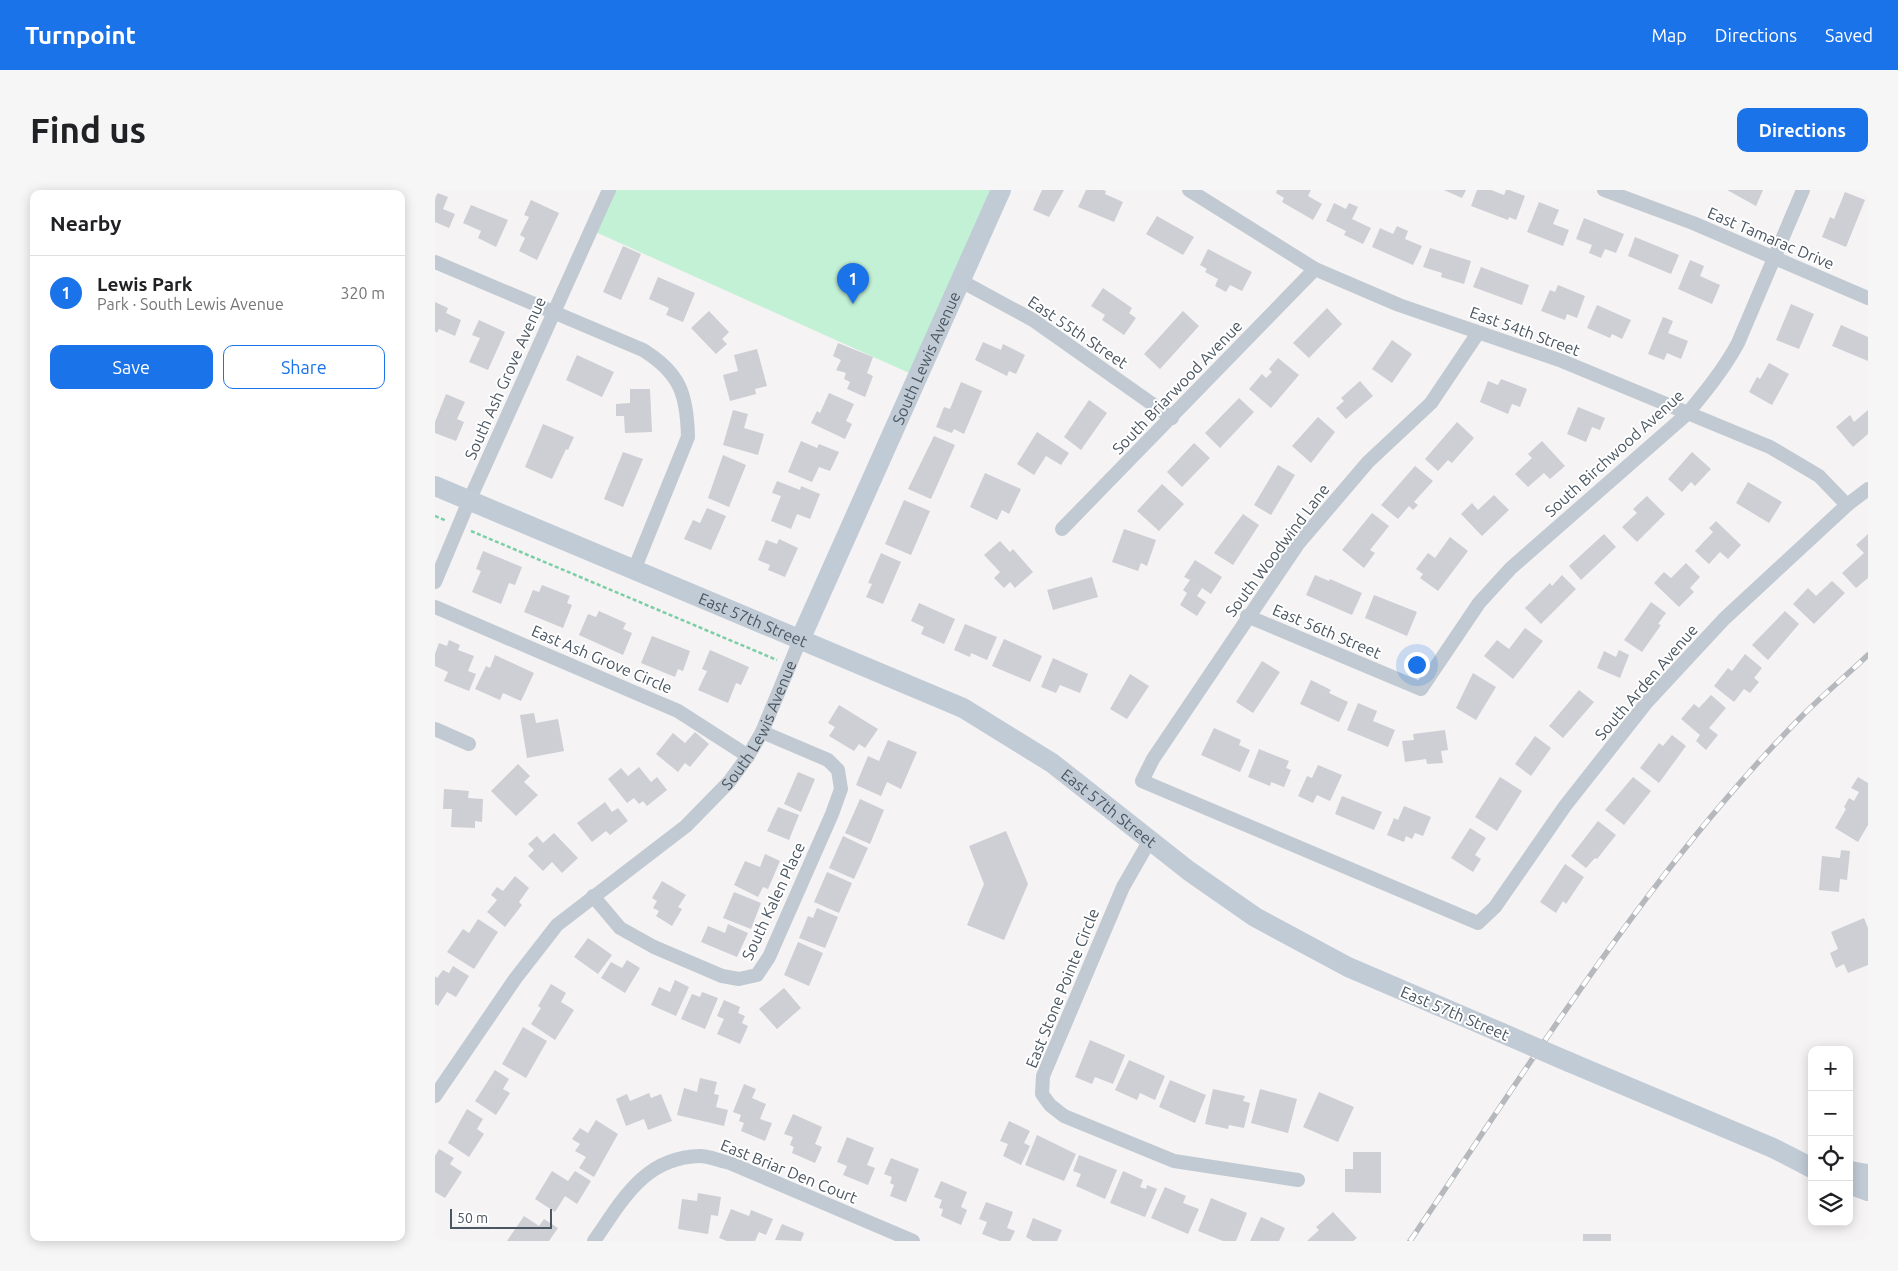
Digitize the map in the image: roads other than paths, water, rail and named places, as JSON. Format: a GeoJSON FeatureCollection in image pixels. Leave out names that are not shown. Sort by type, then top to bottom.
{"type":"FeatureCollection","features":[{"type":"Feature","properties":{"kind":"main road","name":"South Lewis Avenue"},"geometry":{"type":"LineString","coordinates":[[800,640],[1001,190]]}},
{"type":"Feature","properties":{"kind":"main road","name":"East 57th Street"},"geometry":{"type":"LineString","coordinates":[[435,486],[939,697],[981,719],[1073,777],[1223,897],[1293,939],[1348,967],[1773,1148],[1808,1166]]}},
{"type":"Feature","properties":{"kind":"main road","name":"East 57th Street"},"geometry":{"type":"LineString","coordinates":[[1773,1148],[1808,1160]]}},
{"type":"Feature","properties":{"kind":"main road"},"geometry":{"type":"LineString","coordinates":[[1853,1172],[1868,1174]]}},
{"type":"Feature","properties":{"kind":"main road"},"geometry":{"type":"LineString","coordinates":[[1853,1185],[1868,1191]]}},
{"type":"Feature","properties":{"kind":"street","name":"South Ash Grove Avenue"},"geometry":{"type":"LineString","coordinates":[[435,582],[469,501],[609,190]]}},
{"type":"Feature","properties":{"kind":"street","name":"East 54th Street"},"geometry":{"type":"LineString","coordinates":[[1189,190],[1315,269],[1399,305],[1562,361],[1770,448],[1819,476],[1847,505]]}},
{"type":"Feature","properties":{"kind":"street","name":"East Tamarac Drive"},"geometry":{"type":"LineString","coordinates":[[1604,190],[1693,223],[1773,259],[1868,298]]}},
{"type":"Feature","properties":{"kind":"street","name":"South Birchwood Avenue"},"geometry":{"type":"LineString","coordinates":[[1421,689],[1479,603],[1511,568],[1687,414],[1727,364],[1738,343],[1803,190]]}},
{"type":"Feature","properties":{"kind":"street"},"geometry":{"type":"LineString","coordinates":[[435,262],[643,350],[661,361],[671,372],[683,393],[687,416],[687,437],[634,570]]}},
{"type":"Feature","properties":{"kind":"street","name":"South Briarwood Avenue"},"geometry":{"type":"LineString","coordinates":[[1062,529],[1173,418],[1315,269]]}},
{"type":"Feature","properties":{"kind":"street","name":"East 55th Street"},"geometry":{"type":"LineString","coordinates":[[961,281],[1033,320],[1173,418]]}},
{"type":"Feature","properties":{"kind":"street","name":"South Woodwind Lane"},"geometry":{"type":"LineString","coordinates":[[1142,781],[1153,760],[1247,616],[1298,544],[1368,462],[1431,403],[1478,332]]}},
{"type":"Feature","properties":{"kind":"street","name":"South Arden Avenue"},"geometry":{"type":"LineString","coordinates":[[1142,781],[1478,923],[1495,907],[1565,806],[1647,702],[1724,620],[1847,505],[1868,489]]}},
{"type":"Feature","properties":{"kind":"street","name":"East Ash Grove Circle"},"geometry":{"type":"LineString","coordinates":[[435,607],[678,711],[748,756]]}},
{"type":"Feature","properties":{"kind":"street","name":"East 56th Street"},"geometry":{"type":"LineString","coordinates":[[1247,616],[1421,689]]}},
{"type":"Feature","properties":{"kind":"street","name":"South Lewis Avenue"},"geometry":{"type":"LineString","coordinates":[[435,1096],[515,979],[557,925],[686,826],[729,782],[748,756],[762,732],[800,640]]}},
{"type":"Feature","properties":{"kind":"street"},"geometry":{"type":"LineString","coordinates":[[435,729],[469,744]]}},
{"type":"Feature","properties":{"kind":"street","name":"South Kalen Place"},"geometry":{"type":"LineString","coordinates":[[593,896],[621,928],[654,947],[722,976],[739,979],[757,975],[769,957],[832,814],[841,789],[838,770],[828,760],[762,732]]}},
{"type":"Feature","properties":{"kind":"street","name":"East Stone Pointe Circle"},"geometry":{"type":"LineString","coordinates":[[1150,840],[1115,905],[1043,1076],[1042,1094],[1050,1105],[1064,1116],[1174,1160],[1298,1180]]}},
{"type":"Feature","properties":{"kind":"street","name":"East Briar Den Court"},"geometry":{"type":"LineString","coordinates":[[594,1241],[634,1185],[649,1171],[674,1160],[701,1156],[730,1163],[913,1241]]}},
{"type":"Feature","properties":{"kind":"railway"},"geometry":{"type":"LineString","coordinates":[[1410,1241],[1548,1036],[1644,902],[1748,774],[1819,699],[1868,655]]}},
{"type":"Feature","properties":{"kind":"place","name":"Lewis Park"},"geometry":{"type":"Point","coordinates":[853,304]}}]}
